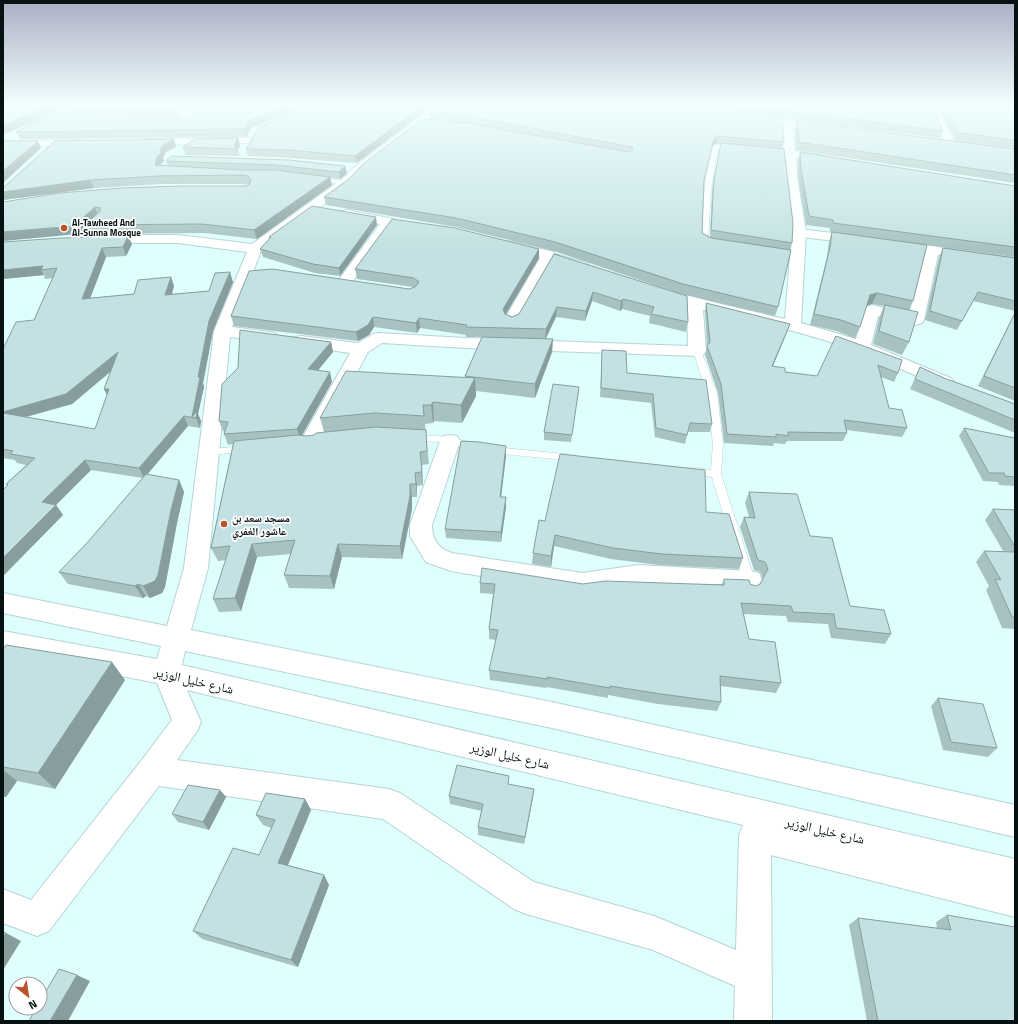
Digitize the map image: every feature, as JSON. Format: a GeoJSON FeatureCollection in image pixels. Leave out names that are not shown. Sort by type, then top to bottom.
{"type":"FeatureCollection","features":[{"type":"Feature","properties":{"kind":"street"},"geometry":{"type":"LineString","coordinates":[[63,241],[78,239],[178,239],[255,249],[345,182],[358,169],[378,154]]}},
{"type":"Feature","properties":{"kind":"street"},"geometry":{"type":"LineString","coordinates":[[793,326],[794,257],[799,233],[787,154],[843,162]]}},
{"type":"Feature","properties":{"kind":"street"},"geometry":{"type":"LineString","coordinates":[[345,168],[358,169]]}},
{"type":"Feature","properties":{"kind":"street"},"geometry":{"type":"LineString","coordinates":[[311,208],[396,223],[352,283],[330,280]]}},
{"type":"Feature","properties":{"kind":"street"},"geometry":{"type":"LineString","coordinates":[[799,233],[868,242]]}},
{"type":"Feature","properties":{"kind":"street"},"geometry":{"type":"LineString","coordinates":[[497,242],[596,271]]}},
{"type":"Feature","properties":{"kind":"street"},"geometry":{"type":"LineString","coordinates":[[884,243],[1015,262]]}},
{"type":"Feature","properties":{"kind":"street"},"geometry":{"type":"LineString","coordinates":[[3,906],[37,919],[152,771],[187,722],[166,673],[196,568],[210,452],[222,331],[255,270],[255,249]]}},
{"type":"Feature","properties":{"kind":"street"},"geometry":{"type":"LineString","coordinates":[[862,348],[872,310],[916,320],[932,250]]}},
{"type":"Feature","properties":{"kind":"street"},"geometry":{"type":"LineString","coordinates":[[512,320],[549,256]]}},
{"type":"Feature","properties":{"kind":"street"},"geometry":{"type":"LineString","coordinates":[[647,288],[695,303],[830,336],[906,364],[959,387]]}},
{"type":"Feature","properties":{"kind":"street"},"geometry":{"type":"LineString","coordinates":[[312,442],[361,349],[379,338],[655,351],[697,351],[695,303]]}},
{"type":"Feature","properties":{"kind":"street"},"geometry":{"type":"LineString","coordinates":[[222,331],[361,349]]}},
{"type":"Feature","properties":{"kind":"street"},"geometry":{"type":"LineString","coordinates":[[450,441],[421,525],[421,536],[434,556],[451,562],[582,582],[638,574],[750,585]]}},
{"type":"Feature","properties":{"kind":"street"},"geometry":{"type":"LineString","coordinates":[[3,603],[552,715],[1015,821]]}},
{"type":"Feature","properties":{"kind":"street","name":"شارع خليل الوزير"},"geometry":{"type":"LineString","coordinates":[[3,642],[166,673],[1015,875]]}},
{"type":"Feature","properties":{"kind":"street"},"geometry":{"type":"LineString","coordinates":[[152,771],[388,804],[526,896],[654,933],[753,975]]}},
{"type":"Feature","properties":{"kind":"street"},"geometry":{"type":"LineString","coordinates":[[753,1021],[755,835],[1015,900]]}},
{"type":"Feature","properties":{"kind":"lane"},"geometry":{"type":"LineString","coordinates":[[714,154],[708,193],[708,219],[704,241],[716,244]]}},
{"type":"Feature","properties":{"kind":"lane"},"geometry":{"type":"LineString","coordinates":[[314,179],[345,182]]}},
{"type":"Feature","properties":{"kind":"lane"},"geometry":{"type":"LineString","coordinates":[[78,239],[100,218]]}},
{"type":"Feature","properties":{"kind":"lane"},"geometry":{"type":"LineString","coordinates":[[697,351],[712,393],[718,444],[716,474],[750,585]]}},
{"type":"Feature","properties":{"kind":"lane"},"geometry":{"type":"LineString","coordinates":[[400,437],[450,441],[504,451],[583,459]]}},
{"type":"Feature","properties":{"kind":"lane"},"geometry":{"type":"LineString","coordinates":[[210,452],[256,448]]}},
{"type":"Feature","properties":{"kind":"lane"},"geometry":{"type":"LineString","coordinates":[[677,470],[716,474]]}},
{"type":"Feature","properties":{"kind":"building"},"geometry":{"type":"Polygon","coordinates":[[[3,154],[23,154],[3,171],[3,154]]]}},
{"type":"Feature","properties":{"kind":"building"},"geometry":{"type":"Polygon","coordinates":[[[41,154],[160,154],[157,157],[155,165],[240,170],[275,170],[330,177],[254,230],[202,224],[85,225],[100,211],[100,208],[95,207],[74,226],[3,232],[3,202],[60,193],[121,188],[249,185],[251,180],[248,176],[244,175],[159,176],[90,180],[3,192],[3,188],[41,154]]]}},
{"type":"Feature","properties":{"kind":"building"},"geometry":{"type":"Polygon","coordinates":[[[331,154],[358,154],[355,156],[331,154]]]}},
{"type":"Feature","properties":{"kind":"building"},"geometry":{"type":"Polygon","coordinates":[[[376,154],[710,154],[704,180],[702,233],[711,238],[791,250],[778,307],[683,284],[555,242],[456,218],[324,197],[349,179],[363,164],[376,154]]]}},
{"type":"Feature","properties":{"kind":"building"},"geometry":{"type":"Polygon","coordinates":[[[719,154],[785,154],[793,223],[792,243],[711,230],[714,180],[719,154]]]}},
{"type":"Feature","properties":{"kind":"building"},"geometry":{"type":"Polygon","coordinates":[[[800,154],[811,154],[1015,186],[1015,247],[833,223],[833,220],[809,216],[801,169],[800,154]]]}},
{"type":"Feature","properties":{"kind":"building"},"geometry":{"type":"Polygon","coordinates":[[[876,154],[1015,154],[1015,175],[876,154]]]}},
{"type":"Feature","properties":{"kind":"building"},"geometry":{"type":"Polygon","coordinates":[[[171,156],[289,160],[345,166],[339,172],[276,165],[166,161],[171,156]]]}},
{"type":"Feature","properties":{"kind":"building"},"geometry":{"type":"Polygon","coordinates":[[[312,206],[376,217],[339,268],[313,264],[260,249],[271,237],[269,237],[312,206]]]}},
{"type":"Feature","properties":{"kind":"building"},"geometry":{"type":"Polygon","coordinates":[[[392,219],[455,228],[539,249],[503,309],[505,314],[512,317],[519,314],[554,254],[687,296],[688,322],[651,314],[654,307],[623,299],[621,301],[593,292],[586,311],[557,307],[546,329],[466,327],[467,325],[419,318],[416,323],[373,317],[368,325],[356,332],[231,316],[249,271],[272,269],[409,289],[415,287],[419,282],[414,278],[355,269],[392,219]]]}},
{"type":"Feature","properties":{"kind":"building"},"geometry":{"type":"Polygon","coordinates":[[[832,232],[927,245],[913,301],[877,293],[870,295],[860,327],[841,320],[814,314],[830,247],[832,232]]]}},
{"type":"Feature","properties":{"kind":"building"},"geometry":{"type":"Polygon","coordinates":[[[128,236],[123,247],[102,248],[82,299],[134,294],[138,280],[171,277],[165,295],[209,291],[215,273],[230,272],[209,321],[192,417],[197,411],[196,418],[184,416],[139,468],[85,460],[42,502],[56,505],[3,558],[3,490],[8,485],[6,484],[35,458],[10,454],[13,451],[3,449],[3,413],[95,429],[109,389],[104,389],[118,352],[66,394],[3,412],[3,349],[16,322],[34,320],[57,268],[41,270],[43,266],[3,270],[3,242],[61,238],[128,236]]]}},
{"type":"Feature","properties":{"kind":"building"},"geometry":{"type":"Polygon","coordinates":[[[943,248],[1015,258],[1015,301],[978,292],[962,321],[930,311],[943,248]]]}},
{"type":"Feature","properties":{"kind":"building"},"geometry":{"type":"Polygon","coordinates":[[[706,303],[790,324],[772,366],[785,368],[785,372],[817,376],[836,336],[902,360],[898,373],[878,365],[889,408],[902,410],[907,428],[844,420],[847,433],[788,432],[788,436],[776,434],[776,437],[727,434],[721,384],[707,346],[710,342],[706,303]]]}},
{"type":"Feature","properties":{"kind":"building"},"geometry":{"type":"Polygon","coordinates":[[[885,305],[918,312],[909,342],[879,331],[885,305]]]}},
{"type":"Feature","properties":{"kind":"building"},"geometry":{"type":"Polygon","coordinates":[[[1015,313],[1015,388],[984,376],[1015,313]]]}},
{"type":"Feature","properties":{"kind":"building"},"geometry":{"type":"Polygon","coordinates":[[[240,330],[331,342],[308,369],[330,372],[297,429],[224,434],[228,422],[219,421],[222,384],[238,368],[240,330]]]}},
{"type":"Feature","properties":{"kind":"building"},"geometry":{"type":"Polygon","coordinates":[[[482,337],[553,339],[535,384],[465,376],[482,337]]]}},
{"type":"Feature","properties":{"kind":"building"},"geometry":{"type":"Polygon","coordinates":[[[602,350],[626,351],[627,373],[706,380],[712,424],[690,423],[687,435],[656,428],[653,394],[601,388],[602,350]]]}},
{"type":"Feature","properties":{"kind":"building"},"geometry":{"type":"Polygon","coordinates":[[[920,367],[944,378],[1015,404],[1015,420],[915,379],[920,367]]]}},
{"type":"Feature","properties":{"kind":"building"},"geometry":{"type":"Polygon","coordinates":[[[346,371],[475,378],[461,405],[433,402],[431,405],[423,405],[424,416],[375,413],[320,418],[346,371]]]}},
{"type":"Feature","properties":{"kind":"building"},"geometry":{"type":"Polygon","coordinates":[[[553,384],[579,387],[572,435],[544,432],[553,384]]]}},
{"type":"Feature","properties":{"kind":"building"},"geometry":{"type":"Polygon","coordinates":[[[376,427],[426,430],[427,451],[420,452],[422,470],[421,472],[415,473],[416,484],[410,484],[410,496],[400,546],[338,544],[330,576],[284,575],[295,540],[252,544],[235,598],[213,599],[230,546],[211,548],[234,441],[298,435],[307,436],[314,435],[316,433],[376,427]]]}},
{"type":"Feature","properties":{"kind":"building"},"geometry":{"type":"Polygon","coordinates":[[[964,428],[1015,438],[1015,477],[1005,476],[1004,473],[989,473],[964,428]]]}},
{"type":"Feature","properties":{"kind":"building"},"geometry":{"type":"Polygon","coordinates":[[[461,441],[506,446],[500,497],[506,497],[501,532],[445,529],[461,441]]]}},
{"type":"Feature","properties":{"kind":"building"},"geometry":{"type":"Polygon","coordinates":[[[560,454],[705,470],[706,512],[729,514],[743,558],[662,554],[613,548],[555,535],[551,556],[533,553],[539,520],[545,521],[560,454]]]}},
{"type":"Feature","properties":{"kind":"building"},"geometry":{"type":"Polygon","coordinates":[[[146,474],[179,480],[171,510],[158,575],[155,581],[143,586],[138,584],[135,586],[59,572],[87,543],[146,474]]]}},
{"type":"Feature","properties":{"kind":"building"},"geometry":{"type":"Polygon","coordinates":[[[749,492],[797,494],[810,536],[832,538],[850,606],[884,610],[891,634],[836,628],[834,614],[793,612],[791,606],[741,603],[749,639],[775,642],[781,683],[720,676],[721,702],[610,686],[610,688],[547,677],[547,679],[489,670],[498,630],[489,629],[495,584],[480,583],[482,568],[583,584],[605,581],[724,585],[724,579],[749,580],[750,584],[756,586],[760,584],[768,569],[765,562],[758,560],[744,517],[755,518],[749,492]]]}},
{"type":"Feature","properties":{"kind":"building"},"geometry":{"type":"Polygon","coordinates":[[[993,509],[1015,510],[1015,547],[993,509]]]}},
{"type":"Feature","properties":{"kind":"building"},"geometry":{"type":"Polygon","coordinates":[[[984,551],[1015,552],[1015,617],[1012,617],[995,579],[1001,580],[984,551]]]}},
{"type":"Feature","properties":{"kind":"building"},"geometry":{"type":"Polygon","coordinates":[[[6,645],[112,662],[38,773],[3,767],[3,649],[6,645]]]}},
{"type":"Feature","properties":{"kind":"building"},"geometry":{"type":"Polygon","coordinates":[[[938,698],[983,704],[997,748],[951,742],[938,698]]]}},
{"type":"Feature","properties":{"kind":"building"},"geometry":{"type":"Polygon","coordinates":[[[457,765],[509,776],[508,784],[534,789],[525,837],[478,827],[483,804],[449,796],[457,765]]]}},
{"type":"Feature","properties":{"kind":"building"},"geometry":{"type":"Polygon","coordinates":[[[188,785],[220,790],[203,822],[172,814],[188,785]]]}},
{"type":"Feature","properties":{"kind":"building"},"geometry":{"type":"Polygon","coordinates":[[[266,793],[305,799],[278,863],[324,875],[291,960],[193,931],[233,848],[259,855],[275,820],[256,815],[266,793]]]}},
{"type":"Feature","properties":{"kind":"building"},"geometry":{"type":"Polygon","coordinates":[[[947,915],[1015,927],[1015,1021],[878,1021],[858,918],[951,930],[947,915]]]}},
{"type":"Feature","properties":{"kind":"building"},"geometry":{"type":"Polygon","coordinates":[[[59,969],[77,975],[50,1021],[29,1021],[32,1016],[48,1016],[48,988],[59,969]]]}},
{"type":"Feature","properties":{"kind":"place","name":"Al-Tawheed And Al-Sunna Mosque"},"geometry":{"type":"Point","coordinates":[64,228]}},
{"type":"Feature","properties":{"kind":"place","name":"مسجد سعد بن عاشور الغفري"},"geometry":{"type":"Point","coordinates":[224,524]}}]}
